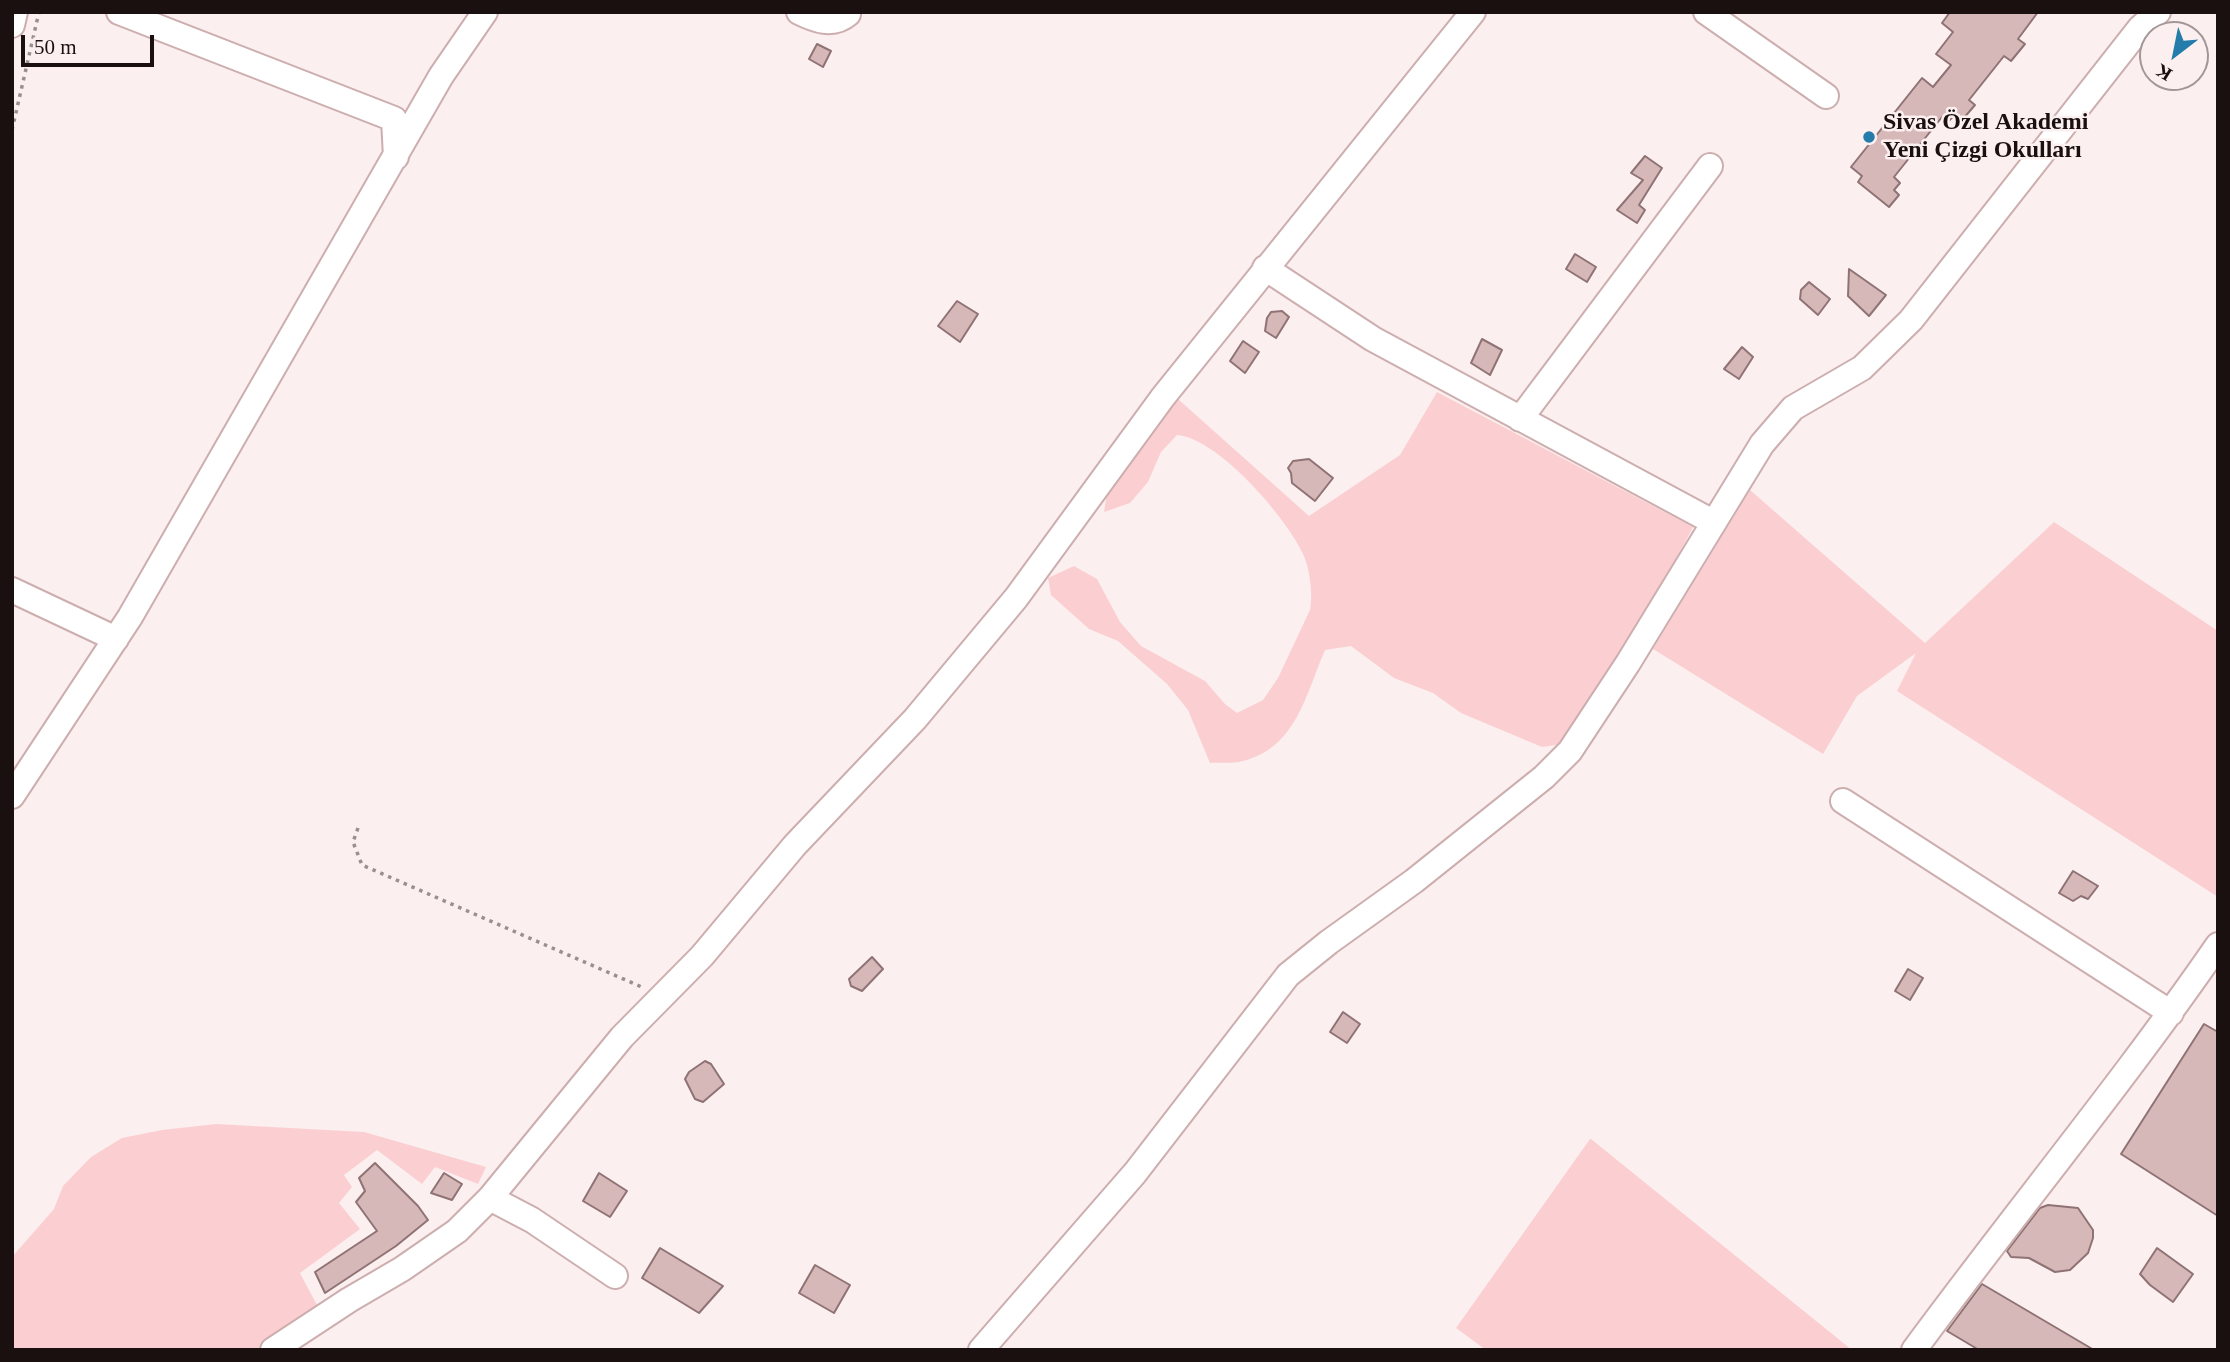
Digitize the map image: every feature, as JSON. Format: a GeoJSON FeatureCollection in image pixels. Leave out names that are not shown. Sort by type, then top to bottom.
{"type":"FeatureCollection","features":[{"type":"Feature","properties":{"kind":"street"},"geometry":{"type":"LineString","coordinates":[[12,25],[15,12]]}},
{"type":"Feature","properties":{"kind":"street"},"geometry":{"type":"LineString","coordinates":[[119,12],[394,119],[396,157]]}},
{"type":"Feature","properties":{"kind":"street"},"geometry":{"type":"LineString","coordinates":[[12,796],[116,639],[441,76],[485,12]]}},
{"type":"Feature","properties":{"kind":"street"},"geometry":{"type":"LineString","coordinates":[[799,12],[817,22],[841,20],[848,14]]}},
{"type":"Feature","properties":{"kind":"street"},"geometry":{"type":"LineString","coordinates":[[1706,12],[1826,96]]}},
{"type":"Feature","properties":{"kind":"street"},"geometry":{"type":"LineString","coordinates":[[981,1350],[1135,1173],[1288,975],[1501,812],[1544,777],[1570,751],[1628,663],[1762,444],[1793,408],[1862,368],[1911,320],[2140,28],[2158,12]]}},
{"type":"Feature","properties":{"kind":"street"},"geometry":{"type":"LineString","coordinates":[[273,1350],[457,1231],[490,1198],[622,1037],[702,956],[795,845],[915,719],[1008,608],[1163,397],[1470,13]]}},
{"type":"Feature","properties":{"kind":"street"},"geometry":{"type":"LineString","coordinates":[[1520,419],[1710,166]]}},
{"type":"Feature","properties":{"kind":"street"},"geometry":{"type":"LineString","coordinates":[[1265,268],[1373,339],[1713,522]]}},
{"type":"Feature","properties":{"kind":"street"},"geometry":{"type":"LineString","coordinates":[[12,590],[116,639]]}},
{"type":"Feature","properties":{"kind":"street"},"geometry":{"type":"LineString","coordinates":[[1843,801],[2171,1013]]}},
{"type":"Feature","properties":{"kind":"street"},"geometry":{"type":"LineString","coordinates":[[1914,1350],[2171,1013],[2218,945]]}},
{"type":"Feature","properties":{"kind":"street"},"geometry":{"type":"LineString","coordinates":[[490,1198],[532,1220],[615,1276]]}},
{"type":"Feature","properties":{"kind":"path"},"geometry":{"type":"LineString","coordinates":[[12,130],[39,12]]}},
{"type":"Feature","properties":{"kind":"path"},"geometry":{"type":"LineString","coordinates":[[358,828],[353,842],[362,865],[662,996]]}},
{"type":"Feature","properties":{"kind":"shaded area"},"geometry":{"type":"Polygon","coordinates":[[[1437,392],[1693,527],[1645,618],[1562,744],[1542,747],[1461,713],[1433,693],[1394,678],[1351,646],[1325,650],[1297,717],[1276,744],[1243,761],[1210,763],[1188,710],[1167,684],[1118,641],[1089,629],[1051,595],[1048,578],[1074,566],[1097,579],[1120,622],[1141,646],[1205,681],[1225,704],[1237,713],[1263,700],[1278,678],[1311,604],[1304,556],[1296,540],[1268,502],[1212,450],[1194,440],[1177,435],[1161,452],[1148,482],[1130,503],[1104,512],[1107,493],[1161,413],[1178,399],[1309,516],[1400,455],[1437,392]]]}},
{"type":"Feature","properties":{"kind":"shaded area"},"geometry":{"type":"Polygon","coordinates":[[[1750,490],[1925,643],[2054,522],[2218,631],[2218,897],[1897,691],[1916,653],[1857,696],[1823,754],[1653,649],[1750,490]]]}},
{"type":"Feature","properties":{"kind":"shaded area"},"geometry":{"type":"Polygon","coordinates":[[[216,1124],[364,1132],[486,1167],[478,1184],[435,1167],[422,1184],[377,1150],[344,1175],[352,1187],[339,1203],[360,1229],[300,1273],[319,1309],[261,1350],[12,1350],[12,1257],[54,1209],[63,1186],[91,1157],[122,1138],[216,1124]]]}},
{"type":"Feature","properties":{"kind":"shaded area"},"geometry":{"type":"Polygon","coordinates":[[[1590,1139],[1852,1350],[1486,1350],[1456,1328],[1590,1139]]]}},
{"type":"Feature","properties":{"kind":"building"},"geometry":{"type":"Polygon","coordinates":[[[1950,12],[2038,12],[2018,39],[2025,44],[2011,61],[2004,56],[1969,100],[1975,105],[1963,119],[1956,113],[1948,122],[1942,117],[1894,177],[1900,183],[1894,190],[1899,195],[1889,207],[1858,182],[1862,176],[1851,167],[1922,78],[1933,87],[1951,65],[1936,54],[1953,32],[1942,23],[1950,12]]]}},
{"type":"Feature","properties":{"kind":"building"},"geometry":{"type":"Polygon","coordinates":[[[817,44],[831,51],[823,67],[809,59],[817,44]]]}},
{"type":"Feature","properties":{"kind":"building"},"geometry":{"type":"Polygon","coordinates":[[[1645,156],[1662,168],[1639,205],[1645,210],[1637,223],[1617,210],[1643,180],[1631,173],[1645,156]]]}},
{"type":"Feature","properties":{"kind":"building"},"geometry":{"type":"Polygon","coordinates":[[[1575,254],[1596,267],[1587,282],[1566,269],[1575,254]]]}},
{"type":"Feature","properties":{"kind":"building"},"geometry":{"type":"Polygon","coordinates":[[[1849,269],[1886,295],[1869,316],[1848,296],[1849,269]]]}},
{"type":"Feature","properties":{"kind":"building"},"geometry":{"type":"Polygon","coordinates":[[[1809,282],[1830,299],[1818,315],[1800,299],[1801,290],[1809,282]]]}},
{"type":"Feature","properties":{"kind":"building"},"geometry":{"type":"Polygon","coordinates":[[[957,301],[978,314],[960,342],[938,326],[957,301]]]}},
{"type":"Feature","properties":{"kind":"building"},"geometry":{"type":"Polygon","coordinates":[[[1282,311],[1289,317],[1276,338],[1265,331],[1267,318],[1271,312],[1282,311]]]}},
{"type":"Feature","properties":{"kind":"building"},"geometry":{"type":"Polygon","coordinates":[[[1482,339],[1502,350],[1490,375],[1471,363],[1482,339]]]}},
{"type":"Feature","properties":{"kind":"building"},"geometry":{"type":"Polygon","coordinates":[[[1243,341],[1259,352],[1245,373],[1230,361],[1243,341]]]}},
{"type":"Feature","properties":{"kind":"building"},"geometry":{"type":"Polygon","coordinates":[[[1742,347],[1753,357],[1739,379],[1724,369],[1742,347]]]}},
{"type":"Feature","properties":{"kind":"building"},"geometry":{"type":"Polygon","coordinates":[[[1309,459],[1333,478],[1315,501],[1292,483],[1288,468],[1293,461],[1309,459]]]}},
{"type":"Feature","properties":{"kind":"building"},"geometry":{"type":"Polygon","coordinates":[[[2073,871],[2098,886],[2088,899],[2081,896],[2073,901],[2059,893],[2073,871]]]}},
{"type":"Feature","properties":{"kind":"building"},"geometry":{"type":"Polygon","coordinates":[[[872,957],[883,969],[862,991],[851,986],[849,979],[872,957]]]}},
{"type":"Feature","properties":{"kind":"building"},"geometry":{"type":"Polygon","coordinates":[[[1908,969],[1923,978],[1910,1000],[1895,991],[1908,969]]]}},
{"type":"Feature","properties":{"kind":"building"},"geometry":{"type":"Polygon","coordinates":[[[1343,1012],[1360,1024],[1347,1043],[1330,1032],[1343,1012]]]}},
{"type":"Feature","properties":{"kind":"building"},"geometry":{"type":"Polygon","coordinates":[[[2204,1024],[2218,1032],[2218,1216],[2121,1154],[2204,1024]]]}},
{"type":"Feature","properties":{"kind":"building"},"geometry":{"type":"Polygon","coordinates":[[[705,1061],[711,1064],[724,1084],[703,1102],[695,1099],[685,1079],[689,1072],[705,1061]]]}},
{"type":"Feature","properties":{"kind":"building"},"geometry":{"type":"Polygon","coordinates":[[[375,1163],[418,1206],[428,1220],[396,1246],[325,1293],[315,1272],[377,1231],[356,1202],[365,1191],[359,1178],[375,1163]]]}},
{"type":"Feature","properties":{"kind":"building"},"geometry":{"type":"Polygon","coordinates":[[[444,1173],[462,1184],[452,1200],[431,1193],[444,1173]]]}},
{"type":"Feature","properties":{"kind":"building"},"geometry":{"type":"Polygon","coordinates":[[[599,1173],[627,1191],[610,1217],[583,1201],[599,1173]]]}},
{"type":"Feature","properties":{"kind":"building"},"geometry":{"type":"Polygon","coordinates":[[[2048,1205],[2078,1208],[2093,1230],[2088,1253],[2070,1270],[2055,1272],[2029,1258],[2011,1257],[2007,1251],[2040,1208],[2048,1205]]]}},
{"type":"Feature","properties":{"kind":"building"},"geometry":{"type":"Polygon","coordinates":[[[660,1248],[723,1286],[699,1313],[642,1278],[660,1248]]]}},
{"type":"Feature","properties":{"kind":"building"},"geometry":{"type":"Polygon","coordinates":[[[2157,1248],[2193,1274],[2173,1302],[2140,1274],[2157,1248]]]}},
{"type":"Feature","properties":{"kind":"building"},"geometry":{"type":"Polygon","coordinates":[[[815,1265],[850,1285],[834,1313],[799,1293],[815,1265]]]}},
{"type":"Feature","properties":{"kind":"building"},"geometry":{"type":"Polygon","coordinates":[[[1982,1284],[2094,1350],[1979,1350],[1947,1331],[1982,1284]]]}},
{"type":"Feature","properties":{"kind":"place","name":"Sivas Özel Akademi Yeni Çizgi Okulları"},"geometry":{"type":"Point","coordinates":[1869,137]}}]}
